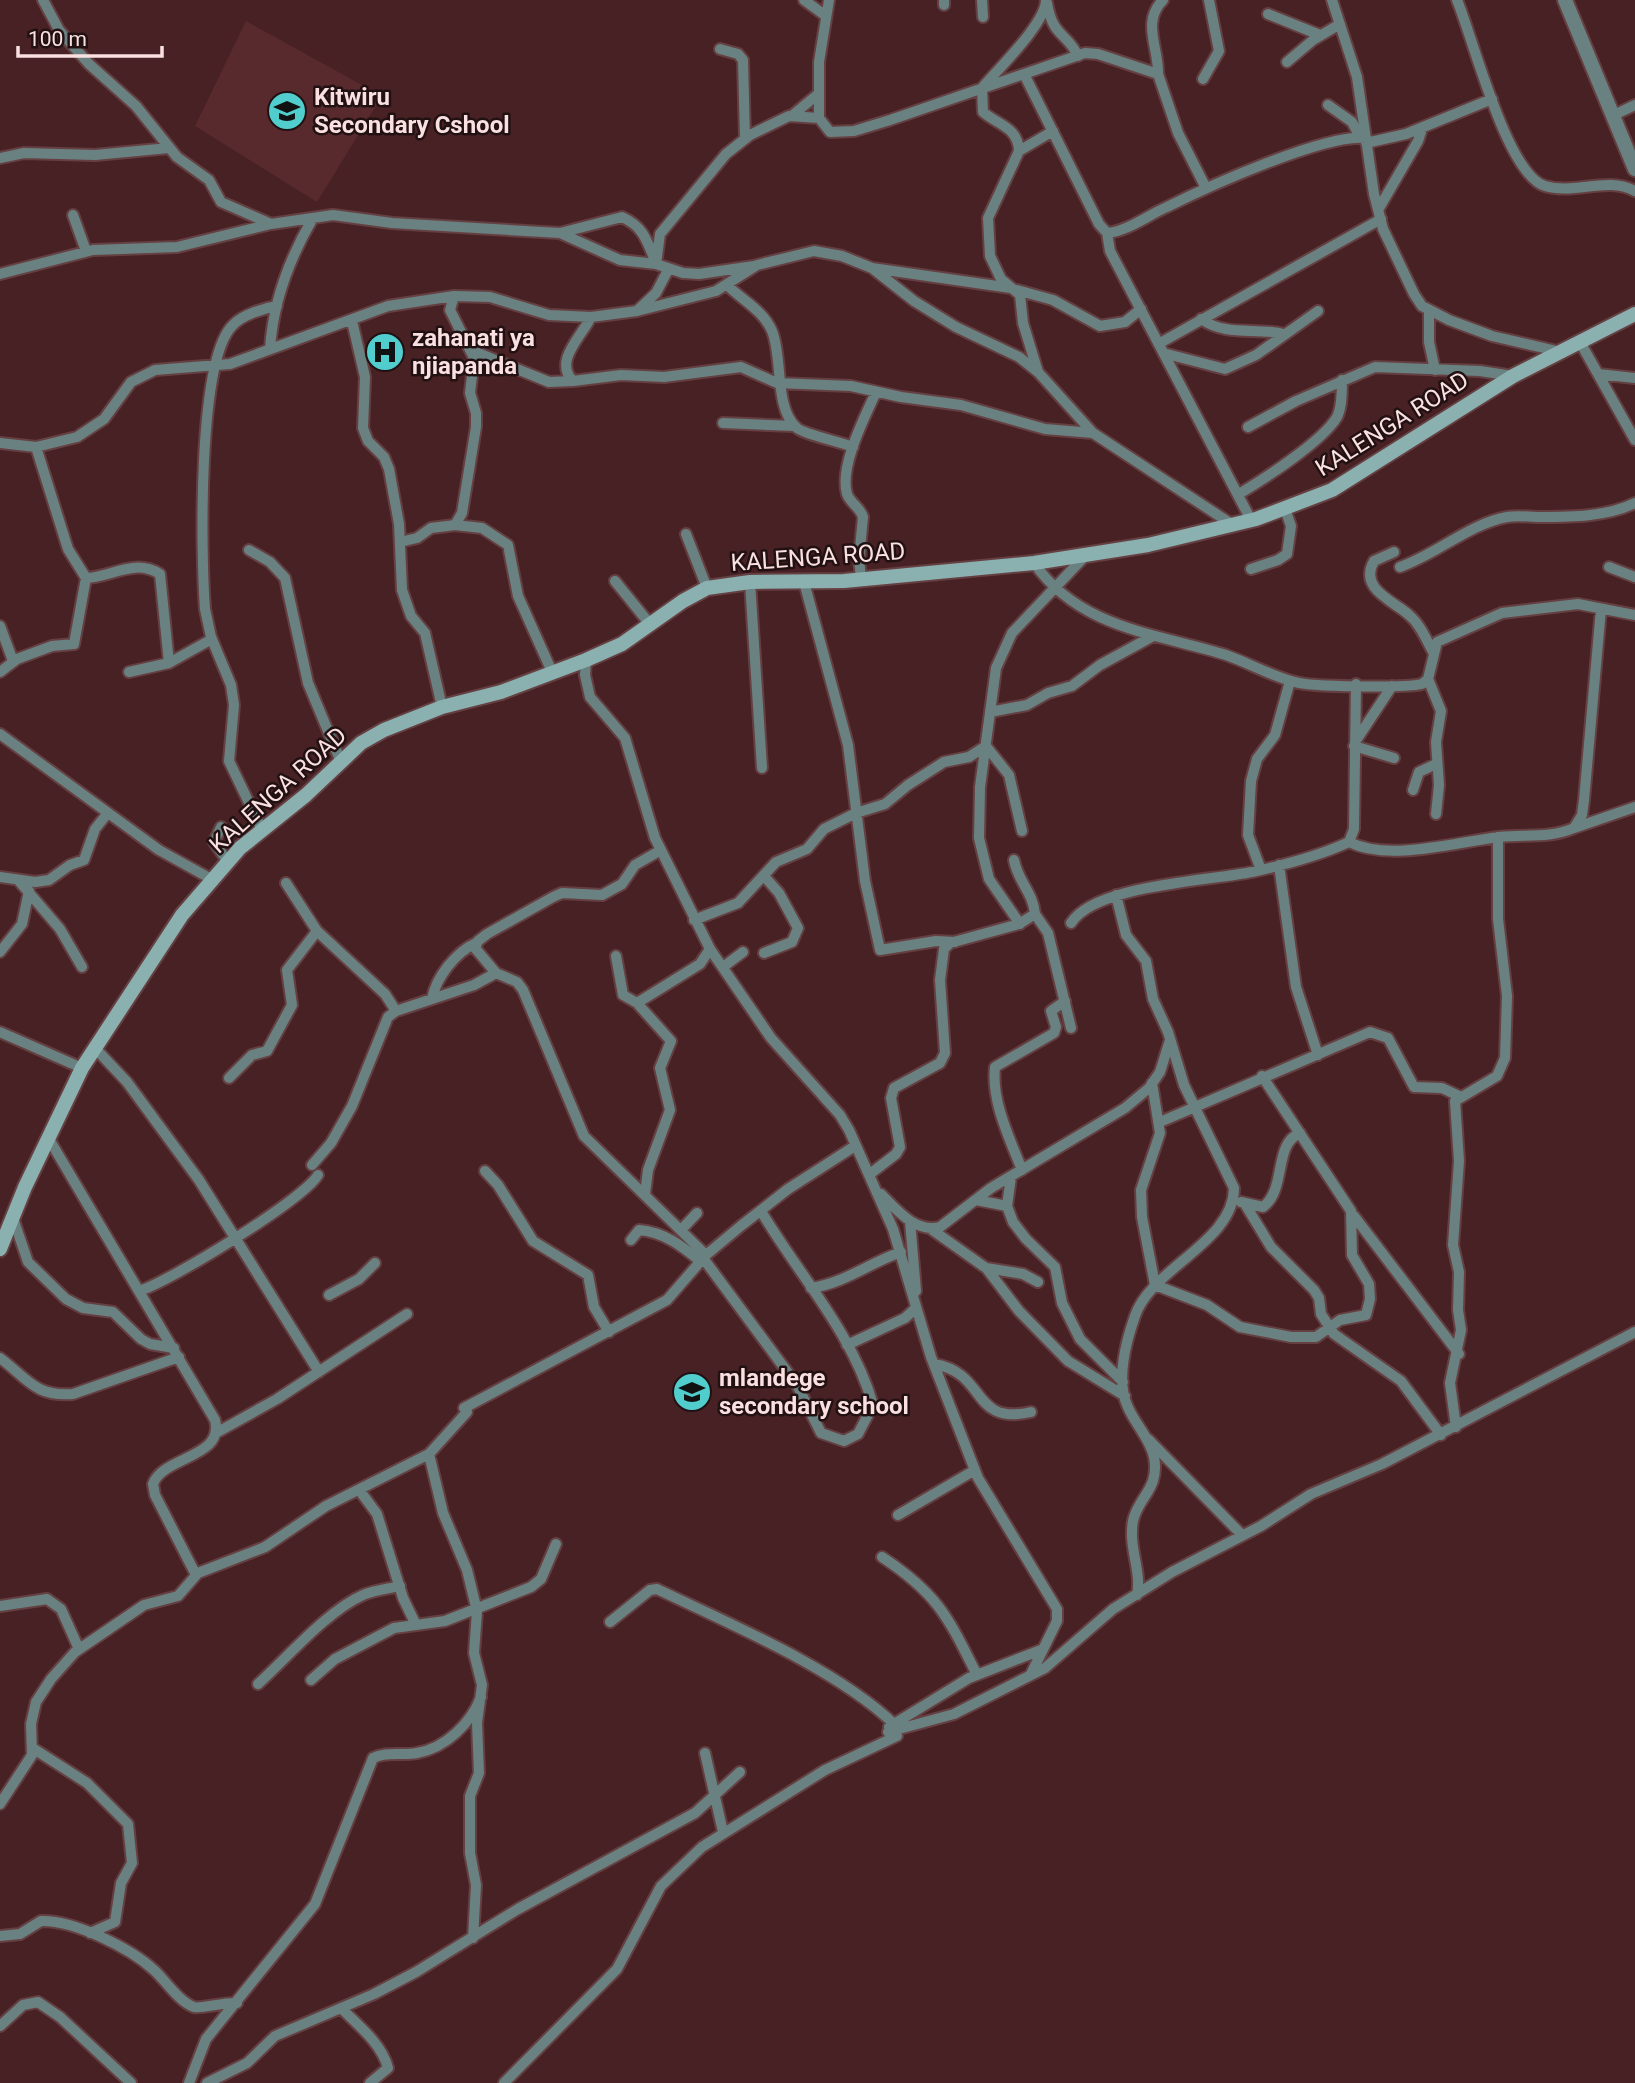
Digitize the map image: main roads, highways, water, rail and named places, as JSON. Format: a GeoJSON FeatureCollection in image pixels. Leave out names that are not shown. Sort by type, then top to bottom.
{"type":"FeatureCollection","features":[{"type":"Feature","properties":{"kind":"main road","name":"KALENGA ROAD"},"geometry":{"type":"LineString","coordinates":[[2,1240],[82,1068],[182,915],[228,862],[361,743],[384,730],[443,706],[501,692],[586,660],[622,643],[649,623],[707,588],[750,582],[861,579],[1034,563],[1148,545],[1233,525],[1312,500],[1366,471],[1513,376],[1635,314]]}},
{"type":"Feature","properties":{"kind":"place","name":"Kitwiru Secondary Cshool"},"geometry":{"type":"Point","coordinates":[287,111]}},
{"type":"Feature","properties":{"kind":"place","name":"zahanati ya njiapanda"},"geometry":{"type":"Point","coordinates":[385,352]}},
{"type":"Feature","properties":{"kind":"place","name":"mlandege secondary school"},"geometry":{"type":"Point","coordinates":[692,1392]}}]}
